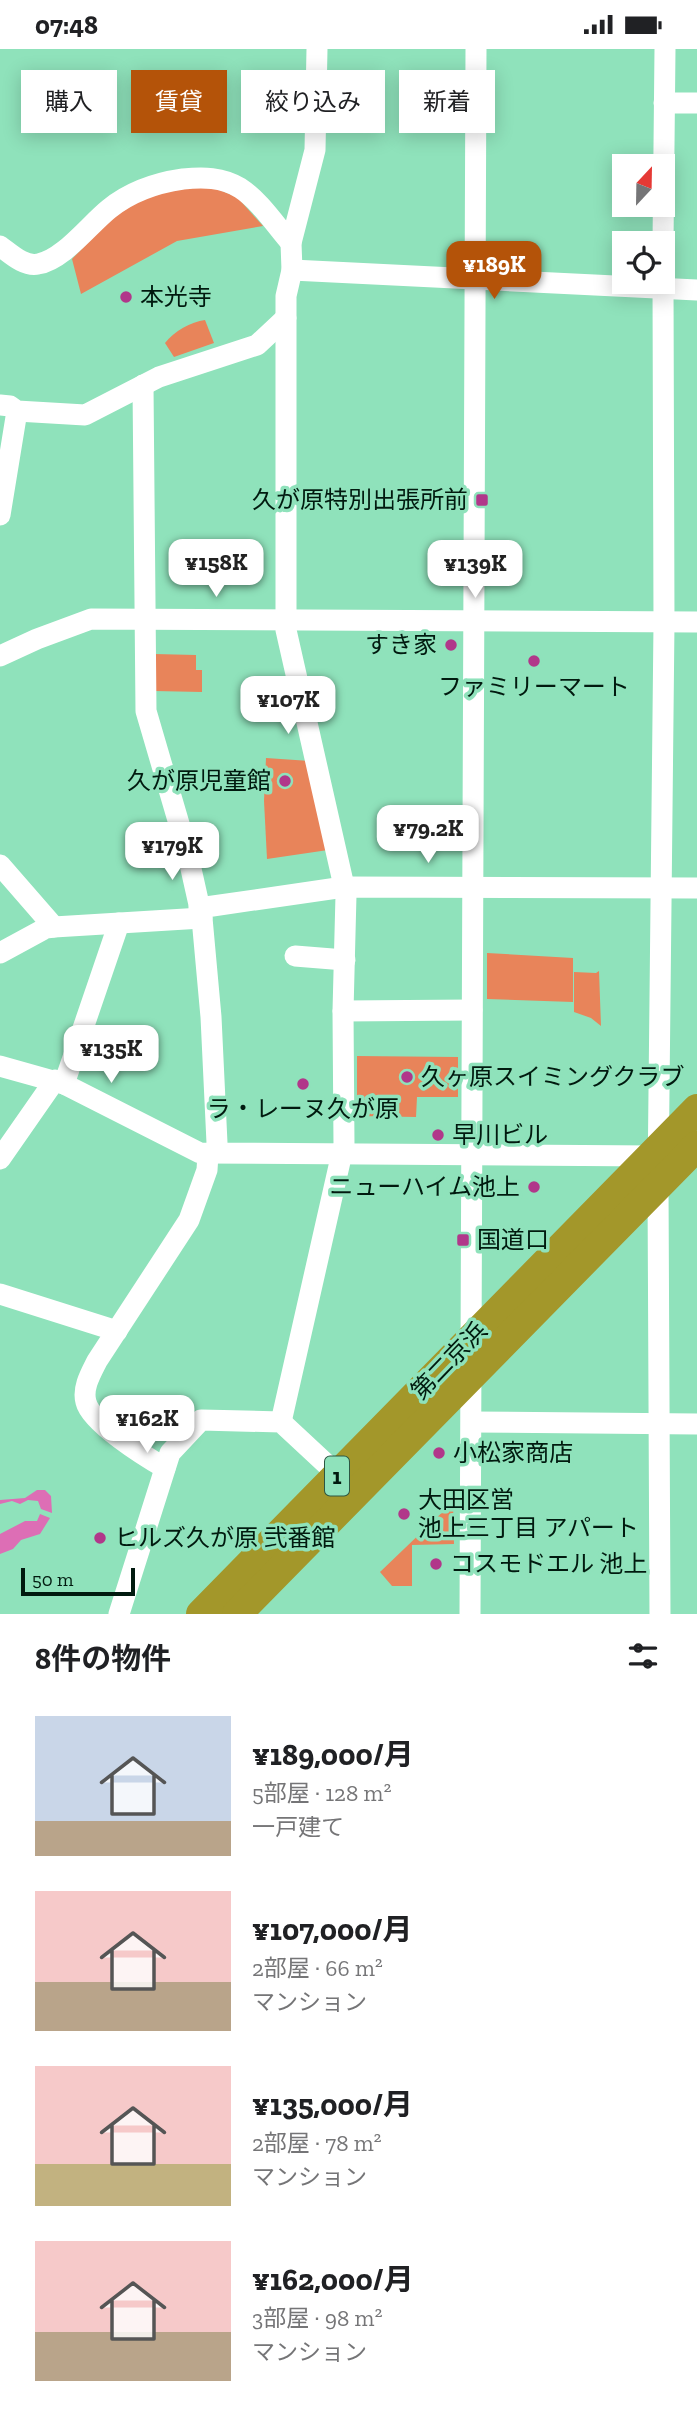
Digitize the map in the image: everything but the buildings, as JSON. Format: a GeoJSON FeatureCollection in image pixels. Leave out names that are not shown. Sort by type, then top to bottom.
{"type":"FeatureCollection","features":[{"type":"Feature","properties":{"kind":"highway","name":"第二京浜"},"geometry":{"type":"LineString","coordinates":[[237,1614],[472,1376],[673,1157],[697,1109]]}},
{"type":"Feature","properties":{"kind":"highway","name":"第二京浜"},"geometry":{"type":"LineString","coordinates":[[201,1614],[473,1337],[673,1157]]}},
{"type":"Feature","properties":{"kind":"street"},"geometry":{"type":"LineString","coordinates":[[281,1422],[344,1144],[346,895],[285,620],[286,296],[292,270],[291,243],[315,150],[317,49]]}},
{"type":"Feature","properties":{"kind":"street"},"geometry":{"type":"LineString","coordinates":[[470,1614],[476,49]]}},
{"type":"Feature","properties":{"kind":"street"},"geometry":{"type":"LineString","coordinates":[[663,231],[665,49]]}},
{"type":"Feature","properties":{"kind":"street"},"geometry":{"type":"LineString","coordinates":[[664,103],[697,103]]}},
{"type":"Feature","properties":{"kind":"street"},"geometry":{"type":"LineString","coordinates":[[0,246],[23,262],[37,265],[56,257],[111,207],[154,183],[192,178],[213,178],[243,190],[291,243]]}},
{"type":"Feature","properties":{"kind":"street"},"geometry":{"type":"LineString","coordinates":[[292,270],[612,283]]}},
{"type":"Feature","properties":{"kind":"street"},"geometry":{"type":"LineString","coordinates":[[675,287],[697,290]]}},
{"type":"Feature","properties":{"kind":"street"},"geometry":{"type":"LineString","coordinates":[[660,1614],[660,1423],[673,1157],[662,888],[663,294]]}},
{"type":"Feature","properties":{"kind":"street"},"geometry":{"type":"LineString","coordinates":[[0,515],[8,408],[85,415],[159,377],[257,345],[286,318]]}},
{"type":"Feature","properties":{"kind":"street"},"geometry":{"type":"LineString","coordinates":[[143,385],[146,711],[187,851],[201,913],[211,1017],[217,1143],[190,1220],[97,1361],[89,1379],[86,1403],[95,1418],[165,1468]]}},
{"type":"Feature","properties":{"kind":"street"},"geometry":{"type":"LineString","coordinates":[[0,656],[89,619],[697,622]]}},
{"type":"Feature","properties":{"kind":"street"},"geometry":{"type":"LineString","coordinates":[[0,865],[54,927]]}},
{"type":"Feature","properties":{"kind":"street"},"geometry":{"type":"LineString","coordinates":[[0,953],[46,928],[201,913],[344,887],[697,888]]}},
{"type":"Feature","properties":{"kind":"street"},"geometry":{"type":"LineString","coordinates":[[0,1159],[60,1082],[119,923]]}},
{"type":"Feature","properties":{"kind":"street"},"geometry":{"type":"LineString","coordinates":[[295,956],[345,960]]}},
{"type":"Feature","properties":{"kind":"street"},"geometry":{"type":"LineString","coordinates":[[343,1011],[472,1010]]}},
{"type":"Feature","properties":{"kind":"street"},"geometry":{"type":"LineString","coordinates":[[0,1066],[60,1082],[200,1153],[673,1157]]}},
{"type":"Feature","properties":{"kind":"street"},"geometry":{"type":"LineString","coordinates":[[0,1294],[117,1331]]}},
{"type":"Feature","properties":{"kind":"street"},"geometry":{"type":"LineString","coordinates":[[119,1614],[170,1453],[201,1420],[281,1422],[338,1475]]}},
{"type":"Feature","properties":{"kind":"street"},"geometry":{"type":"LineString","coordinates":[[472,1422],[697,1423]]}},
{"type":"Feature","properties":{"kind":"shaded area"},"geometry":{"type":"Polygon","coordinates":[[[207,185],[237,197],[263,226],[177,241],[81,294],[72,259],[118,212],[155,191],[207,185]]]}},
{"type":"Feature","properties":{"kind":"shaded area"},"geometry":{"type":"Polygon","coordinates":[[[205,320],[214,343],[174,357],[165,343],[183,328],[205,320]]]}},
{"type":"Feature","properties":{"kind":"shaded area"},"geometry":{"type":"Polygon","coordinates":[[[154,654],[196,655],[196,670],[202,670],[202,692],[154,691],[154,654]]]}},
{"type":"Feature","properties":{"kind":"shaded area"},"geometry":{"type":"Polygon","coordinates":[[[266,758],[310,761],[328,850],[267,859],[264,801],[266,758]]]}},
{"type":"Feature","properties":{"kind":"shaded area"},"geometry":{"type":"Polygon","coordinates":[[[487,953],[573,958],[573,1002],[487,999],[487,953]]]}},
{"type":"Feature","properties":{"kind":"shaded area"},"geometry":{"type":"Polygon","coordinates":[[[599,971],[601,1026],[591,1018],[574,1012],[574,972],[599,971]]]}},
{"type":"Feature","properties":{"kind":"shaded area","name":"久ヶ原スイミングクラブ"},"geometry":{"type":"Polygon","coordinates":[[[357,1056],[458,1057],[458,1097],[417,1097],[416,1117],[357,1116],[357,1056]]]}},
{"type":"Feature","properties":{"kind":"shaded area"},"geometry":{"type":"Polygon","coordinates":[[[37,1490],[45,1490],[51,1496],[52,1513],[41,1509],[38,1501],[0,1504],[0,1500],[25,1498],[37,1490]]]}},
{"type":"Feature","properties":{"kind":"shaded area"},"geometry":{"type":"Polygon","coordinates":[[[453,1502],[454,1544],[412,1545],[412,1586],[392,1586],[380,1572],[453,1502]]]}},
{"type":"Feature","properties":{"kind":"shaded area"},"geometry":{"type":"Polygon","coordinates":[[[40,1514],[50,1518],[40,1534],[21,1540],[13,1549],[0,1554],[0,1534],[25,1521],[37,1521],[40,1514]]]}},
{"type":"Feature","properties":{"kind":"place","name":"本光寺"},"geometry":{"type":"Point","coordinates":[126,297]}},
{"type":"Feature","properties":{"kind":"place","name":"久が原特別出張所前"},"geometry":{"type":"Point","coordinates":[482,500]}},
{"type":"Feature","properties":{"kind":"place","name":"すき家"},"geometry":{"type":"Point","coordinates":[451,645]}},
{"type":"Feature","properties":{"kind":"place","name":"ファミリーマート"},"geometry":{"type":"Point","coordinates":[534,661]}},
{"type":"Feature","properties":{"kind":"place","name":"久が原児童館"},"geometry":{"type":"Point","coordinates":[285,781]}},
{"type":"Feature","properties":{"kind":"place","name":"久ヶ原スイミングクラブ"},"geometry":{"type":"Point","coordinates":[407,1077]}},
{"type":"Feature","properties":{"kind":"place","name":"ラ・レーヌ久が原"},"geometry":{"type":"Point","coordinates":[303,1084]}},
{"type":"Feature","properties":{"kind":"place","name":"早川ビル"},"geometry":{"type":"Point","coordinates":[438,1135]}},
{"type":"Feature","properties":{"kind":"place","name":"ニューハイム池上"},"geometry":{"type":"Point","coordinates":[534,1187]}},
{"type":"Feature","properties":{"kind":"place","name":"国道口"},"geometry":{"type":"Point","coordinates":[463,1240]}},
{"type":"Feature","properties":{"kind":"place","name":"小松家商店"},"geometry":{"type":"Point","coordinates":[439,1453]}},
{"type":"Feature","properties":{"kind":"place","name":"大田区営 池上三丁目 アパート"},"geometry":{"type":"Point","coordinates":[404,1514]}},
{"type":"Feature","properties":{"kind":"place","name":"ヒルズ久が原 弐番館"},"geometry":{"type":"Point","coordinates":[100,1538]}},
{"type":"Feature","properties":{"kind":"place","name":"コスモドエル 池上"},"geometry":{"type":"Point","coordinates":[436,1564]}}]}
